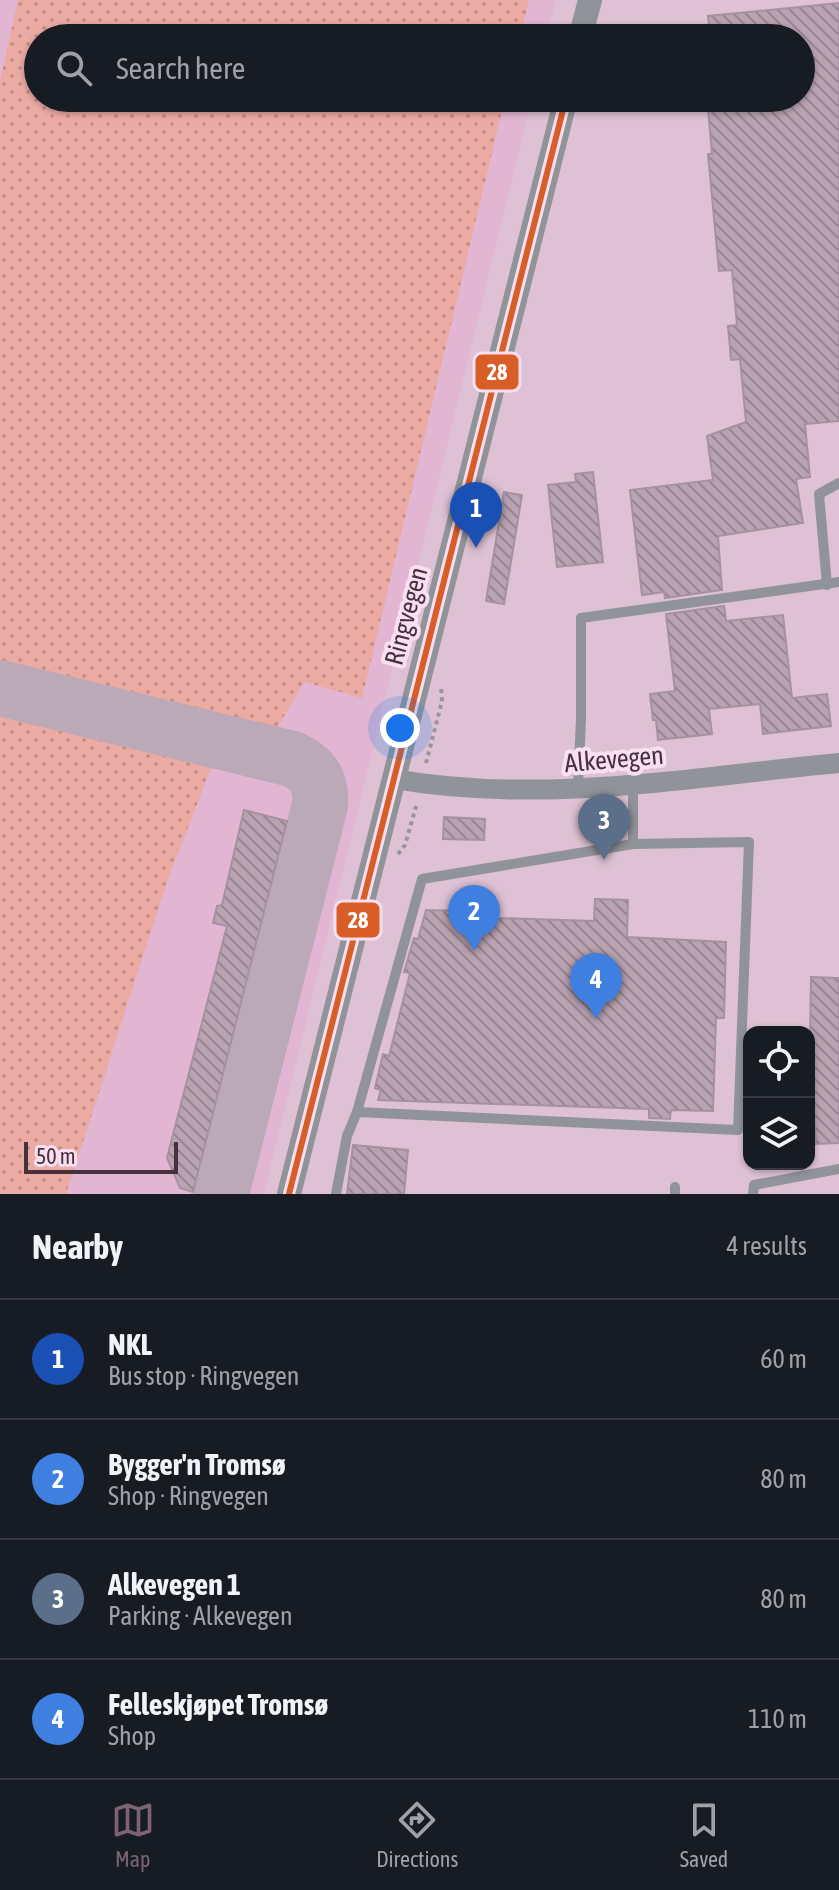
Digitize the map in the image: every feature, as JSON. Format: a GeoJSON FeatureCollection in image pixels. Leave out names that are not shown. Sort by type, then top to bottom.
{"type":"FeatureCollection","features":[{"type":"Feature","properties":{"kind":"street"},"geometry":{"type":"LineString","coordinates":[[584,24],[590,0]]}},
{"type":"Feature","properties":{"kind":"street","name":"Ringvegen"},"geometry":{"type":"LineString","coordinates":[[289,1194],[562,112]]}},
{"type":"Feature","properties":{"kind":"street","name":"Alkevegen"},"geometry":{"type":"LineString","coordinates":[[394,779],[498,791],[578,788],[839,763]]}},
{"type":"Feature","properties":{"kind":"lane"},"geometry":{"type":"LineString","coordinates":[[827,585],[819,494],[839,483]]}},
{"type":"Feature","properties":{"kind":"lane"},"geometry":{"type":"LineString","coordinates":[[578,788],[581,618],[839,582]]}},
{"type":"Feature","properties":{"kind":"lane"},"geometry":{"type":"LineString","coordinates":[[633,783],[633,844]]}},
{"type":"Feature","properties":{"kind":"lane"},"geometry":{"type":"LineString","coordinates":[[336,1194],[347,1136],[357,1112],[422,879],[633,844],[749,842],[738,1130],[357,1112]]}},
{"type":"Feature","properties":{"kind":"lane"},"geometry":{"type":"LineString","coordinates":[[753,1194],[754,1185],[839,1169]]}},
{"type":"Feature","properties":{"kind":"path"},"geometry":{"type":"LineString","coordinates":[[425,764],[442,701],[441,684]]}},
{"type":"Feature","properties":{"kind":"path"},"geometry":{"type":"LineString","coordinates":[[396,857],[405,845],[416,804]]}},
{"type":"Feature","properties":{"kind":"shaded area"},"geometry":{"type":"Polygon","coordinates":[[[0,0],[556,0],[550,24],[24,24],[24,112],[529,112],[264,1194],[0,1194],[0,0]]]}},
{"type":"Feature","properties":{"kind":"shaded area"},"geometry":{"type":"Polygon","coordinates":[[[18,0],[529,0],[523,24],[24,24],[24,112],[502,112],[362,698],[304,682],[274,733],[0,668],[0,81],[18,0]]]}},
{"type":"Feature","properties":{"kind":"shaded area"},"geometry":{"type":"Polygon","coordinates":[[[0,703],[216,755],[167,882],[66,1194],[0,1194],[0,703]]]}},
{"type":"Feature","properties":{"kind":"building"},"geometry":{"type":"Polygon","coordinates":[[[839,3],[839,421],[805,424],[810,477],[796,479],[803,523],[718,536],[722,590],[665,598],[664,592],[642,595],[630,490],[713,480],[707,436],[746,422],[740,359],[731,360],[728,326],[737,325],[732,270],[719,271],[708,154],[712,154],[708,112],[815,112],[815,24],[709,24],[708,16],[839,3]]]}},
{"type":"Feature","properties":{"kind":"building"},"geometry":{"type":"Polygon","coordinates":[[[593,472],[603,562],[557,567],[548,485],[576,482],[575,474],[593,472]]]}},
{"type":"Feature","properties":{"kind":"building"},"geometry":{"type":"Polygon","coordinates":[[[504,492],[522,495],[504,604],[486,601],[504,492]]]}},
{"type":"Feature","properties":{"kind":"building"},"geometry":{"type":"Polygon","coordinates":[[[724,606],[726,621],[783,615],[792,698],[827,694],[831,726],[763,734],[760,704],[709,709],[712,734],[658,740],[650,694],[675,691],[666,614],[724,606]]]}},
{"type":"Feature","properties":{"kind":"building"},"geometry":{"type":"Polygon","coordinates":[[[244,810],[287,821],[193,1192],[180,1188],[167,1158],[227,926],[213,923],[217,906],[222,905],[244,810]]]}},
{"type":"Feature","properties":{"kind":"building"},"geometry":{"type":"Polygon","coordinates":[[[444,817],[485,819],[484,840],[443,839],[444,817]]]}},
{"type":"Feature","properties":{"kind":"building"},"geometry":{"type":"Polygon","coordinates":[[[595,899],[628,900],[627,937],[726,942],[724,1018],[716,1018],[713,1111],[671,1110],[670,1119],[649,1118],[649,1109],[378,1100],[381,1090],[375,1088],[383,1054],[389,1056],[410,973],[404,972],[426,910],[463,911],[463,917],[594,921],[595,899]]]}},
{"type":"Feature","properties":{"kind":"building"},"geometry":{"type":"Polygon","coordinates":[[[811,977],[839,978],[839,1143],[816,1144],[815,1026],[810,1026],[811,977]]]}},
{"type":"Feature","properties":{"kind":"building"},"geometry":{"type":"Polygon","coordinates":[[[353,1145],[408,1150],[404,1194],[347,1194],[353,1145]]]}},
{"type":"Feature","properties":{"kind":"taxiway"},"geometry":{"type":"LineString","coordinates":[[0,688],[292,759],[306,767],[318,783],[320,805],[221,1194]]}},
{"type":"Feature","properties":{"kind":"transit line","name":"28"},"geometry":{"type":"LineString","coordinates":[[289,1194],[562,112]]}},
{"type":"Feature","properties":{"kind":"place","name":"NKL"},"geometry":{"type":"Point","coordinates":[476,548]}},
{"type":"Feature","properties":{"kind":"place","name":"Alkevegen 1"},"geometry":{"type":"Point","coordinates":[604,860]}},
{"type":"Feature","properties":{"kind":"place","name":"Bygger'n Tromsø"},"geometry":{"type":"Point","coordinates":[474,951]}},
{"type":"Feature","properties":{"kind":"place","name":"Felleskjøpet Tromsø"},"geometry":{"type":"Point","coordinates":[596,1019]}}]}
